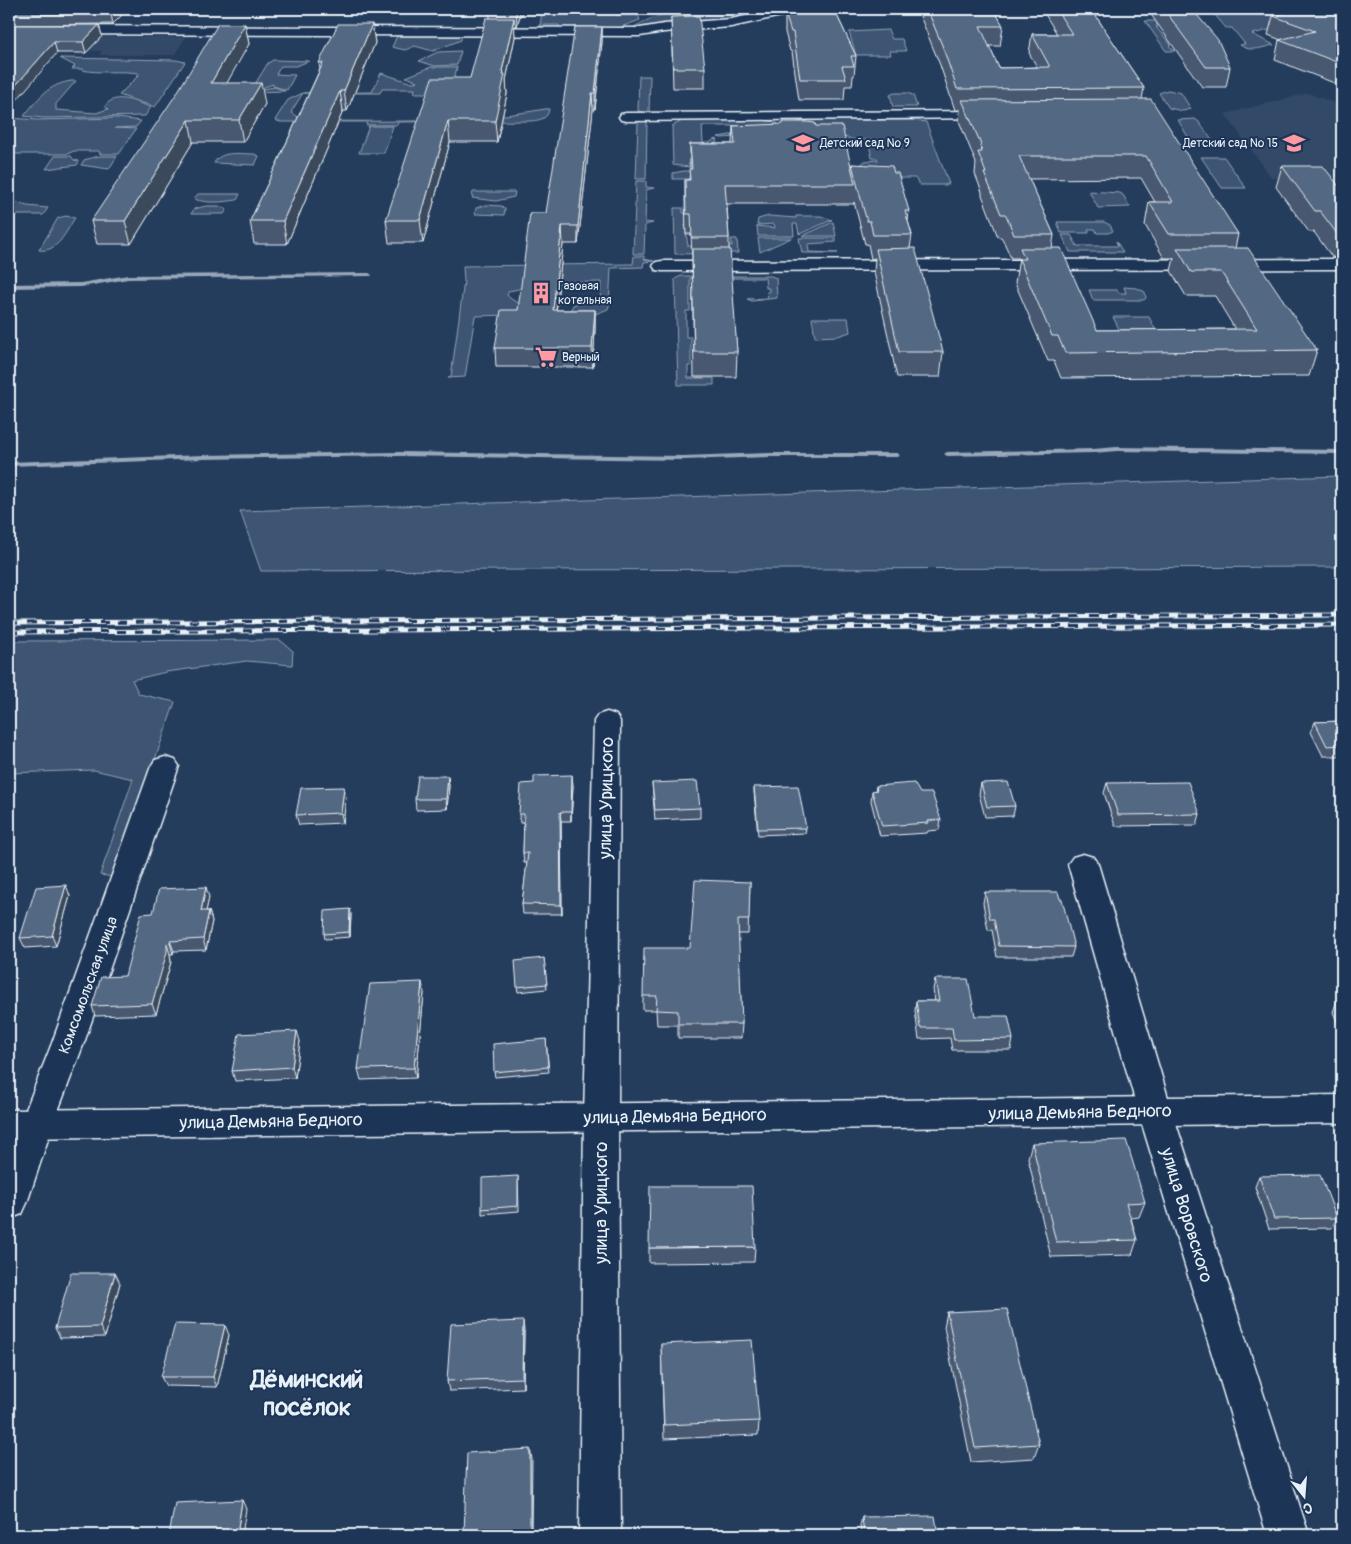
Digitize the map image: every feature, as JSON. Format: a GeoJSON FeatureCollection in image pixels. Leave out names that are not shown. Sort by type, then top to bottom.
{"type":"FeatureCollection","features":[{"type":"Feature","properties":{"kind":"street"},"geometry":{"type":"LineString","coordinates":[[9,30],[640,32],[731,23],[795,9]]}},
{"type":"Feature","properties":{"kind":"street"},"geometry":{"type":"LineString","coordinates":[[626,117],[1009,116]]}},
{"type":"Feature","properties":{"kind":"street"},"geometry":{"type":"LineString","coordinates":[[662,266],[1342,264]]}},
{"type":"Feature","properties":{"kind":"street","name":"улица Урицкого"},"geometry":{"type":"LineString","coordinates":[[600,1535],[601,1117],[607,721]]}},
{"type":"Feature","properties":{"kind":"street","name":"Комсомольская улица"},"geometry":{"type":"LineString","coordinates":[[9,1203],[22,1124],[68,1043],[165,766]]}},
{"type":"Feature","properties":{"kind":"street","name":"улица Воровского"},"geometry":{"type":"LineString","coordinates":[[1083,864],[1155,1111],[1288,1535]]}},
{"type":"Feature","properties":{"kind":"street","name":"улица Демьяна Бедного"},"geometry":{"type":"LineString","coordinates":[[22,1124],[1342,1109]]}},
{"type":"Feature","properties":{"kind":"shaded area"},"geometry":{"type":"Polygon","coordinates":[[[542,9],[615,9],[615,15],[638,15],[640,20],[615,29],[560,29],[559,25],[541,25],[540,29],[542,9]]]}},
{"type":"Feature","properties":{"kind":"shaded area"},"geometry":{"type":"Polygon","coordinates":[[[684,9],[771,9],[707,23],[631,29],[650,19],[684,9]]]}},
{"type":"Feature","properties":{"kind":"shaded area"},"geometry":{"type":"Polygon","coordinates":[[[1210,9],[1291,9],[1310,15],[1277,28],[1252,34],[1274,45],[1248,49],[1240,45],[1245,44],[1232,28],[1226,28],[1210,9]]]}},
{"type":"Feature","properties":{"kind":"shaded area"},"geometry":{"type":"Polygon","coordinates":[[[1145,21],[1198,21],[1188,24],[1156,24],[1158,27],[1156,27],[1171,45],[1169,46],[1175,51],[1166,51],[1145,21]]]}},
{"type":"Feature","properties":{"kind":"shaded area"},"geometry":{"type":"Polygon","coordinates":[[[888,30],[892,39],[902,39],[906,51],[890,51],[891,55],[856,55],[849,32],[888,30]]]}},
{"type":"Feature","properties":{"kind":"shaded area"},"geometry":{"type":"Polygon","coordinates":[[[397,36],[461,36],[461,40],[433,51],[415,46],[405,50],[392,47],[397,36]]]}},
{"type":"Feature","properties":{"kind":"shaded area"},"geometry":{"type":"Polygon","coordinates":[[[81,37],[186,37],[174,55],[99,55],[102,51],[69,50],[81,37]]]}},
{"type":"Feature","properties":{"kind":"shaded area"},"geometry":{"type":"Polygon","coordinates":[[[461,51],[457,65],[435,66],[419,61],[438,52],[461,51]]]}},
{"type":"Feature","properties":{"kind":"shaded area"},"geometry":{"type":"Polygon","coordinates":[[[60,58],[176,60],[185,62],[155,107],[119,95],[139,75],[138,73],[96,72],[72,69],[75,66],[60,58]]]}},
{"type":"Feature","properties":{"kind":"shaded area"},"geometry":{"type":"Polygon","coordinates":[[[273,60],[309,61],[296,66],[281,66],[276,74],[295,75],[287,90],[273,86],[273,84],[256,90],[275,87],[285,91],[256,92],[252,89],[268,63],[273,60]]]}},
{"type":"Feature","properties":{"kind":"shaded area"},"geometry":{"type":"Polygon","coordinates":[[[431,67],[457,67],[454,79],[432,93],[414,93],[415,89],[382,89],[380,93],[303,93],[372,92],[381,73],[412,83],[417,81],[406,77],[431,67]]]}},
{"type":"Feature","properties":{"kind":"shaded area"},"geometry":{"type":"Polygon","coordinates":[[[639,76],[650,76],[649,112],[646,113],[638,111],[639,76]]]}},
{"type":"Feature","properties":{"kind":"shaded area"},"geometry":{"type":"Polygon","coordinates":[[[76,81],[56,104],[56,110],[96,113],[108,109],[105,106],[115,99],[126,99],[151,107],[145,116],[44,118],[24,116],[49,89],[76,81]]]}},
{"type":"Feature","properties":{"kind":"shaded area"},"geometry":{"type":"Polygon","coordinates":[[[1168,90],[1181,93],[1191,109],[1183,111],[1169,108],[1159,93],[1168,90]]]}},
{"type":"Feature","properties":{"kind":"shaded area"},"geometry":{"type":"Polygon","coordinates":[[[303,93],[291,112],[304,121],[455,119],[549,109],[545,117],[531,121],[398,122],[397,125],[366,125],[367,122],[280,122],[275,120],[288,100],[303,93]]]}},
{"type":"Feature","properties":{"kind":"shaded area"},"geometry":{"type":"Polygon","coordinates":[[[894,93],[913,95],[917,107],[893,107],[890,95],[894,93]]]}},
{"type":"Feature","properties":{"kind":"shaded area","name":"Детский сад № 15"},"geometry":{"type":"Polygon","coordinates":[[[1308,93],[1342,106],[1342,177],[1272,178],[1225,114],[1308,93]]]}},
{"type":"Feature","properties":{"kind":"shaded area"},"geometry":{"type":"Polygon","coordinates":[[[9,118],[38,120],[118,118],[141,121],[136,127],[115,128],[136,129],[119,154],[100,154],[99,151],[74,151],[67,154],[9,154],[9,118]]]}},
{"type":"Feature","properties":{"kind":"shaded area"},"geometry":{"type":"Polygon","coordinates":[[[1195,119],[1214,143],[1191,142],[1178,120],[1195,119]]]}},
{"type":"Feature","properties":{"kind":"shaded area"},"geometry":{"type":"Polygon","coordinates":[[[641,120],[647,121],[646,179],[636,179],[638,123],[641,120]]]}},
{"type":"Feature","properties":{"kind":"shaded area"},"geometry":{"type":"Polygon","coordinates":[[[759,120],[776,122],[779,125],[741,126],[754,136],[721,138],[718,137],[736,134],[735,126],[702,126],[703,143],[709,143],[715,139],[718,140],[699,163],[689,163],[689,167],[673,165],[672,126],[682,121],[759,120]]]}},
{"type":"Feature","properties":{"kind":"shaded area"},"geometry":{"type":"Polygon","coordinates":[[[810,120],[914,120],[926,122],[949,184],[920,185],[915,178],[673,179],[673,173],[684,171],[846,170],[859,166],[865,161],[878,160],[877,158],[872,158],[869,144],[874,144],[873,140],[855,140],[792,123],[810,120]]]}},
{"type":"Feature","properties":{"kind":"shaded area"},"geometry":{"type":"Polygon","coordinates":[[[369,126],[393,126],[384,153],[359,153],[369,126]]]}},
{"type":"Feature","properties":{"kind":"shaded area"},"geometry":{"type":"Polygon","coordinates":[[[226,154],[254,154],[259,156],[255,165],[214,163],[226,154]]]}},
{"type":"Feature","properties":{"kind":"shaded area"},"geometry":{"type":"Polygon","coordinates":[[[55,156],[71,156],[74,160],[79,161],[77,165],[46,169],[55,156]]]}},
{"type":"Feature","properties":{"kind":"shaded area"},"geometry":{"type":"Polygon","coordinates":[[[99,156],[117,156],[109,169],[81,165],[84,160],[99,156]]]}},
{"type":"Feature","properties":{"kind":"shaded area"},"geometry":{"type":"Polygon","coordinates":[[[1201,157],[1224,157],[1246,188],[1222,188],[1201,157]]]}},
{"type":"Feature","properties":{"kind":"shaded area"},"geometry":{"type":"Polygon","coordinates":[[[636,181],[646,181],[646,187],[654,188],[646,190],[645,222],[653,223],[645,225],[644,254],[633,254],[636,181]]]}},
{"type":"Feature","properties":{"kind":"shaded area"},"geometry":{"type":"Polygon","coordinates":[[[1089,191],[1120,193],[1130,207],[1098,208],[1089,191]]]}},
{"type":"Feature","properties":{"kind":"shaded area"},"geometry":{"type":"Polygon","coordinates":[[[473,192],[515,192],[514,197],[496,201],[472,198],[473,192]]]}},
{"type":"Feature","properties":{"kind":"shaded area"},"geometry":{"type":"Polygon","coordinates":[[[198,194],[240,194],[237,200],[205,202],[194,199],[198,194]]]}},
{"type":"Feature","properties":{"kind":"shaded area"},"geometry":{"type":"Polygon","coordinates":[[[15,202],[27,206],[48,208],[43,215],[9,215],[9,204],[15,202]]]}},
{"type":"Feature","properties":{"kind":"shaded area"},"geometry":{"type":"Polygon","coordinates":[[[485,205],[502,206],[505,209],[504,215],[475,214],[476,208],[485,205]]]}},
{"type":"Feature","properties":{"kind":"shaded area"},"geometry":{"type":"Polygon","coordinates":[[[206,206],[219,206],[227,209],[224,214],[191,214],[194,209],[206,206]]]}},
{"type":"Feature","properties":{"kind":"shaded area"},"geometry":{"type":"Polygon","coordinates":[[[674,208],[683,208],[683,213],[689,213],[687,225],[685,225],[688,246],[732,246],[731,239],[737,239],[738,253],[675,254],[674,208]]]}},
{"type":"Feature","properties":{"kind":"shaded area"},"geometry":{"type":"Polygon","coordinates":[[[66,216],[75,218],[61,240],[51,248],[39,250],[58,218],[66,216]]]}},
{"type":"Feature","properties":{"kind":"shaded area"},"geometry":{"type":"Polygon","coordinates":[[[769,216],[796,218],[796,216],[821,216],[832,220],[799,234],[797,224],[793,224],[794,236],[758,236],[757,226],[775,228],[774,224],[757,225],[758,219],[769,216]]]}},
{"type":"Feature","properties":{"kind":"shaded area"},"geometry":{"type":"Polygon","coordinates":[[[833,222],[836,236],[802,236],[833,222]]]}},
{"type":"Feature","properties":{"kind":"shaded area"},"geometry":{"type":"Polygon","coordinates":[[[1057,222],[1104,222],[1110,225],[1113,231],[1097,233],[1095,229],[1088,229],[1089,233],[1061,233],[1057,222]]]}},
{"type":"Feature","properties":{"kind":"shaded area"},"geometry":{"type":"Polygon","coordinates":[[[1062,235],[1071,235],[1077,246],[1118,246],[1116,241],[1123,252],[1070,252],[1062,235]]]}},
{"type":"Feature","properties":{"kind":"shaded area"},"geometry":{"type":"Polygon","coordinates":[[[758,238],[791,238],[760,252],[758,238]]]}},
{"type":"Feature","properties":{"kind":"shaded area"},"geometry":{"type":"Polygon","coordinates":[[[799,238],[836,238],[836,242],[808,244],[809,252],[838,253],[802,253],[799,238]]]}},
{"type":"Feature","properties":{"kind":"shaded area"},"geometry":{"type":"Polygon","coordinates":[[[634,256],[644,256],[644,259],[654,261],[644,262],[643,267],[611,268],[608,309],[593,315],[574,312],[571,309],[573,305],[579,303],[600,303],[601,282],[523,283],[523,288],[509,291],[507,295],[524,304],[558,303],[556,310],[543,314],[475,316],[465,377],[448,378],[451,377],[464,281],[463,266],[633,264],[634,256]]]}},
{"type":"Feature","properties":{"kind":"shaded area"},"geometry":{"type":"Polygon","coordinates":[[[681,276],[771,276],[776,278],[777,298],[752,301],[747,299],[768,298],[767,292],[769,288],[766,288],[765,278],[690,278],[690,311],[686,311],[686,337],[691,337],[691,366],[688,366],[688,378],[714,378],[714,385],[678,385],[675,279],[681,276]]]}},
{"type":"Feature","properties":{"kind":"shaded area"},"geometry":{"type":"Polygon","coordinates":[[[1124,287],[1137,288],[1145,292],[1146,298],[1144,300],[1093,300],[1089,290],[1117,290],[1119,293],[1126,293],[1124,287]]]}},
{"type":"Feature","properties":{"kind":"shaded area"},"geometry":{"type":"Polygon","coordinates":[[[1113,317],[1149,317],[1158,335],[1120,331],[1113,317]]]}},
{"type":"Feature","properties":{"kind":"shaded area"},"geometry":{"type":"Polygon","coordinates":[[[812,318],[848,318],[850,332],[838,336],[815,337],[812,318]]]}},
{"type":"Feature","properties":{"kind":"shaded area"},"geometry":{"type":"Polygon","coordinates":[[[1342,476],[1342,567],[261,571],[240,511],[1342,476]]]}},
{"type":"Feature","properties":{"kind":"shaded area"},"geometry":{"type":"Polygon","coordinates":[[[280,640],[293,651],[292,665],[247,661],[166,672],[132,680],[139,694],[175,702],[114,877],[100,875],[133,779],[94,770],[9,773],[9,676],[12,675],[9,667],[9,641],[280,640]]]}},
{"type":"Feature","properties":{"kind":"building"},"geometry":{"type":"Polygon","coordinates":[[[9,9],[115,9],[111,14],[9,14],[9,9]]]}},
{"type":"Feature","properties":{"kind":"building"},"geometry":{"type":"Polygon","coordinates":[[[809,9],[834,9],[856,56],[851,56],[854,66],[842,66],[846,79],[800,79],[793,32],[791,32],[785,13],[810,12],[809,9]]]}},
{"type":"Feature","properties":{"kind":"building"},"geometry":{"type":"Polygon","coordinates":[[[927,9],[994,9],[1003,26],[980,26],[999,68],[1050,67],[1032,34],[1072,34],[1056,9],[1091,9],[1144,88],[957,89],[927,9]]]}},
{"type":"Feature","properties":{"kind":"building"},"geometry":{"type":"Polygon","coordinates":[[[1164,9],[1192,9],[1218,40],[1230,67],[1206,67],[1164,9]]]}},
{"type":"Feature","properties":{"kind":"building"},"geometry":{"type":"Polygon","coordinates":[[[1306,9],[1342,9],[1342,64],[1279,40],[1315,31],[1273,16],[1306,9]]]}},
{"type":"Feature","properties":{"kind":"building"},"geometry":{"type":"Polygon","coordinates":[[[699,16],[705,68],[673,68],[671,17],[699,16]]]}},
{"type":"Feature","properties":{"kind":"building"},"geometry":{"type":"Polygon","coordinates":[[[486,18],[514,18],[502,71],[505,74],[495,121],[448,121],[420,220],[386,220],[432,78],[470,78],[486,18]]]}},
{"type":"Feature","properties":{"kind":"building"},"geometry":{"type":"Polygon","coordinates":[[[218,24],[245,24],[211,83],[261,83],[239,120],[189,120],[125,221],[91,221],[177,93],[218,24]]]}},
{"type":"Feature","properties":{"kind":"building"},"geometry":{"type":"Polygon","coordinates":[[[338,24],[372,24],[344,91],[340,91],[283,221],[250,221],[323,63],[319,63],[338,24]]]}},
{"type":"Feature","properties":{"kind":"building"},"geometry":{"type":"Polygon","coordinates":[[[9,25],[99,25],[83,42],[54,42],[9,93],[9,25]]]}},
{"type":"Feature","properties":{"kind":"building"},"geometry":{"type":"Polygon","coordinates":[[[575,27],[602,27],[595,93],[592,93],[578,226],[562,226],[553,310],[595,310],[592,348],[495,348],[501,310],[518,310],[530,213],[546,213],[575,27]]]}},
{"type":"Feature","properties":{"kind":"building"},"geometry":{"type":"Polygon","coordinates":[[[1151,99],[1238,234],[1169,234],[1149,202],[1173,202],[1146,156],[1019,156],[1054,235],[1014,235],[1007,217],[1005,214],[1001,214],[984,173],[986,173],[978,152],[982,152],[980,142],[962,100],[1151,99]]]}},
{"type":"Feature","properties":{"kind":"building","name":"Детский сад № 9"},"geometry":{"type":"Polygon","coordinates":[[[783,122],[807,122],[815,123],[816,126],[842,126],[855,184],[725,184],[729,238],[692,238],[691,214],[686,214],[685,180],[690,180],[689,169],[692,169],[690,144],[735,144],[733,126],[783,124],[783,122]]]}},
{"type":"Feature","properties":{"kind":"building"},"geometry":{"type":"Polygon","coordinates":[[[852,164],[892,166],[894,173],[898,173],[909,211],[905,211],[912,235],[873,235],[870,221],[867,221],[864,211],[852,164]]]}},
{"type":"Feature","properties":{"kind":"building"},"geometry":{"type":"Polygon","coordinates":[[[1282,166],[1323,166],[1342,190],[1342,236],[1338,235],[1320,211],[1315,211],[1282,166]]]}},
{"type":"Feature","properties":{"kind":"building"},"geometry":{"type":"Polygon","coordinates":[[[915,248],[943,352],[899,352],[876,249],[915,248]]]}},
{"type":"Feature","properties":{"kind":"building"},"geometry":{"type":"Polygon","coordinates":[[[1020,248],[1061,248],[1097,330],[1257,329],[1221,272],[1191,272],[1177,248],[1248,248],[1317,350],[1065,353],[1058,336],[1052,336],[1019,259],[1025,259],[1020,248]]]}},
{"type":"Feature","properties":{"kind":"building"},"geometry":{"type":"Polygon","coordinates":[[[692,249],[730,249],[737,352],[694,352],[692,249]]]}},
{"type":"Feature","properties":{"kind":"building"},"geometry":{"type":"Polygon","coordinates":[[[1342,721],[1342,745],[1327,746],[1315,722],[1342,721]]]}},
{"type":"Feature","properties":{"kind":"building"},"geometry":{"type":"Polygon","coordinates":[[[572,775],[571,812],[560,812],[561,905],[522,904],[528,853],[523,853],[524,814],[519,814],[521,784],[534,783],[534,776],[572,775]]]}},
{"type":"Feature","properties":{"kind":"building"},"geometry":{"type":"Polygon","coordinates":[[[418,776],[448,776],[446,799],[415,799],[418,776]]]}},
{"type":"Feature","properties":{"kind":"building"},"geometry":{"type":"Polygon","coordinates":[[[697,781],[700,808],[655,810],[652,783],[697,781]]]}},
{"type":"Feature","properties":{"kind":"building"},"geometry":{"type":"Polygon","coordinates":[[[1008,782],[1015,806],[987,807],[981,783],[1008,782]]]}},
{"type":"Feature","properties":{"kind":"building"},"geometry":{"type":"Polygon","coordinates":[[[1188,782],[1200,814],[1118,815],[1107,783],[1188,782]]]}},
{"type":"Feature","properties":{"kind":"building"},"geometry":{"type":"Polygon","coordinates":[[[914,783],[920,793],[932,793],[941,820],[928,821],[929,823],[882,826],[872,791],[877,790],[876,786],[914,783]]]}},
{"type":"Feature","properties":{"kind":"building"},"geometry":{"type":"Polygon","coordinates":[[[798,786],[806,828],[758,829],[754,787],[798,786]]]}},
{"type":"Feature","properties":{"kind":"building"},"geometry":{"type":"Polygon","coordinates":[[[344,787],[341,813],[296,815],[301,788],[344,787]]]}},
{"type":"Feature","properties":{"kind":"building"},"geometry":{"type":"Polygon","coordinates":[[[695,880],[750,882],[749,920],[738,920],[742,1024],[678,1024],[678,1011],[656,1010],[657,996],[643,996],[644,948],[690,948],[695,880]]]}},
{"type":"Feature","properties":{"kind":"building"},"geometry":{"type":"Polygon","coordinates":[[[66,885],[52,936],[20,938],[36,887],[66,885]]]}},
{"type":"Feature","properties":{"kind":"building"},"geometry":{"type":"Polygon","coordinates":[[[206,887],[201,911],[209,911],[203,939],[170,941],[167,944],[167,952],[152,1004],[92,1006],[101,977],[125,976],[141,914],[153,913],[159,889],[206,887]]]}},
{"type":"Feature","properties":{"kind":"building"},"geometry":{"type":"Polygon","coordinates":[[[985,892],[1058,892],[1060,899],[1062,899],[1074,947],[999,946],[994,919],[990,919],[985,892]]]}},
{"type":"Feature","properties":{"kind":"building"},"geometry":{"type":"Polygon","coordinates":[[[350,909],[349,932],[324,934],[325,911],[350,909]]]}},
{"type":"Feature","properties":{"kind":"building"},"geometry":{"type":"Polygon","coordinates":[[[544,958],[547,984],[517,987],[515,961],[544,958]]]}},
{"type":"Feature","properties":{"kind":"building"},"geometry":{"type":"Polygon","coordinates":[[[935,979],[968,979],[975,1016],[1008,1016],[1013,1039],[954,1040],[952,1028],[920,1028],[916,1001],[939,1001],[935,979]]]}},
{"type":"Feature","properties":{"kind":"building"},"geometry":{"type":"Polygon","coordinates":[[[422,982],[414,1068],[358,1069],[370,984],[422,982]]]}},
{"type":"Feature","properties":{"kind":"building"},"geometry":{"type":"Polygon","coordinates":[[[1337,1001],[1342,1001],[1342,1012],[1337,1001]]]}},
{"type":"Feature","properties":{"kind":"building"},"geometry":{"type":"Polygon","coordinates":[[[297,1031],[292,1067],[232,1071],[239,1034],[297,1031]]]}},
{"type":"Feature","properties":{"kind":"building"},"geometry":{"type":"Polygon","coordinates":[[[546,1039],[548,1067],[494,1072],[493,1044],[546,1039]]]}},
{"type":"Feature","properties":{"kind":"building"},"geometry":{"type":"Polygon","coordinates":[[[1126,1140],[1145,1202],[1126,1203],[1137,1240],[1056,1242],[1032,1143],[1126,1140]]]}},
{"type":"Feature","properties":{"kind":"building"},"geometry":{"type":"Polygon","coordinates":[[[1320,1175],[1337,1218],[1274,1219],[1259,1176],[1320,1175]]]}},
{"type":"Feature","properties":{"kind":"building"},"geometry":{"type":"Polygon","coordinates":[[[518,1176],[518,1206],[482,1209],[482,1178],[518,1176]]]}},
{"type":"Feature","properties":{"kind":"building"},"geometry":{"type":"Polygon","coordinates":[[[650,1186],[752,1186],[755,1247],[649,1248],[650,1186]]]}},
{"type":"Feature","properties":{"kind":"building"},"geometry":{"type":"Polygon","coordinates":[[[71,1273],[115,1273],[100,1327],[55,1328],[71,1273]]]}},
{"type":"Feature","properties":{"kind":"building"},"geometry":{"type":"Polygon","coordinates":[[[1007,1309],[1039,1444],[975,1448],[947,1312],[1007,1309]]]}},
{"type":"Feature","properties":{"kind":"building"},"geometry":{"type":"Polygon","coordinates":[[[523,1321],[522,1378],[447,1381],[451,1324],[523,1321]]]}},
{"type":"Feature","properties":{"kind":"building"},"geometry":{"type":"Polygon","coordinates":[[[175,1324],[225,1325],[213,1377],[161,1377],[175,1324]]]}},
{"type":"Feature","properties":{"kind":"building"},"geometry":{"type":"Polygon","coordinates":[[[752,1340],[759,1421],[664,1425],[661,1344],[752,1340]]]}},
{"type":"Feature","properties":{"kind":"building"},"geometry":{"type":"Polygon","coordinates":[[[530,1449],[530,1535],[464,1535],[467,1453],[530,1449]]]}},
{"type":"Feature","properties":{"kind":"building"},"geometry":{"type":"Polygon","coordinates":[[[242,1500],[237,1535],[169,1535],[175,1503],[242,1500]]]}},
{"type":"Feature","properties":{"kind":"building"},"geometry":{"type":"Polygon","coordinates":[[[935,1516],[938,1535],[864,1535],[862,1517],[935,1516]]]}},
{"type":"Feature","properties":{"kind":"waterway"},"geometry":{"type":"LineString","coordinates":[[9,286],[81,285],[128,277],[369,275]]}},
{"type":"Feature","properties":{"kind":"waterway"},"geometry":{"type":"LineString","coordinates":[[947,454],[1117,449],[1342,452]]}},
{"type":"Feature","properties":{"kind":"waterway"},"geometry":{"type":"LineString","coordinates":[[9,464],[204,457],[400,454],[683,458],[769,455],[897,455]]}},
{"type":"Feature","properties":{"kind":"railway"},"geometry":{"type":"LineString","coordinates":[[9,623],[1342,615]]}},
{"type":"Feature","properties":{"kind":"railway"},"geometry":{"type":"LineString","coordinates":[[9,632],[1342,625]]}},
{"type":"Feature","properties":{"kind":"place","name":"Детский сад № 9"},"geometry":{"type":"Point","coordinates":[803,143]}},
{"type":"Feature","properties":{"kind":"place","name":"Детский сад № 15"},"geometry":{"type":"Point","coordinates":[1294,143]}},
{"type":"Feature","properties":{"kind":"place","name":"Газовая котельная"},"geometry":{"type":"Point","coordinates":[541,293]}},
{"type":"Feature","properties":{"kind":"place","name":"Верный"},"geometry":{"type":"Point","coordinates":[546,357]}},
{"type":"Feature","properties":{"kind":"district","name":"Дёминский посёлок"},"geometry":{"type":"Point","coordinates":[307,1393]}}]}
